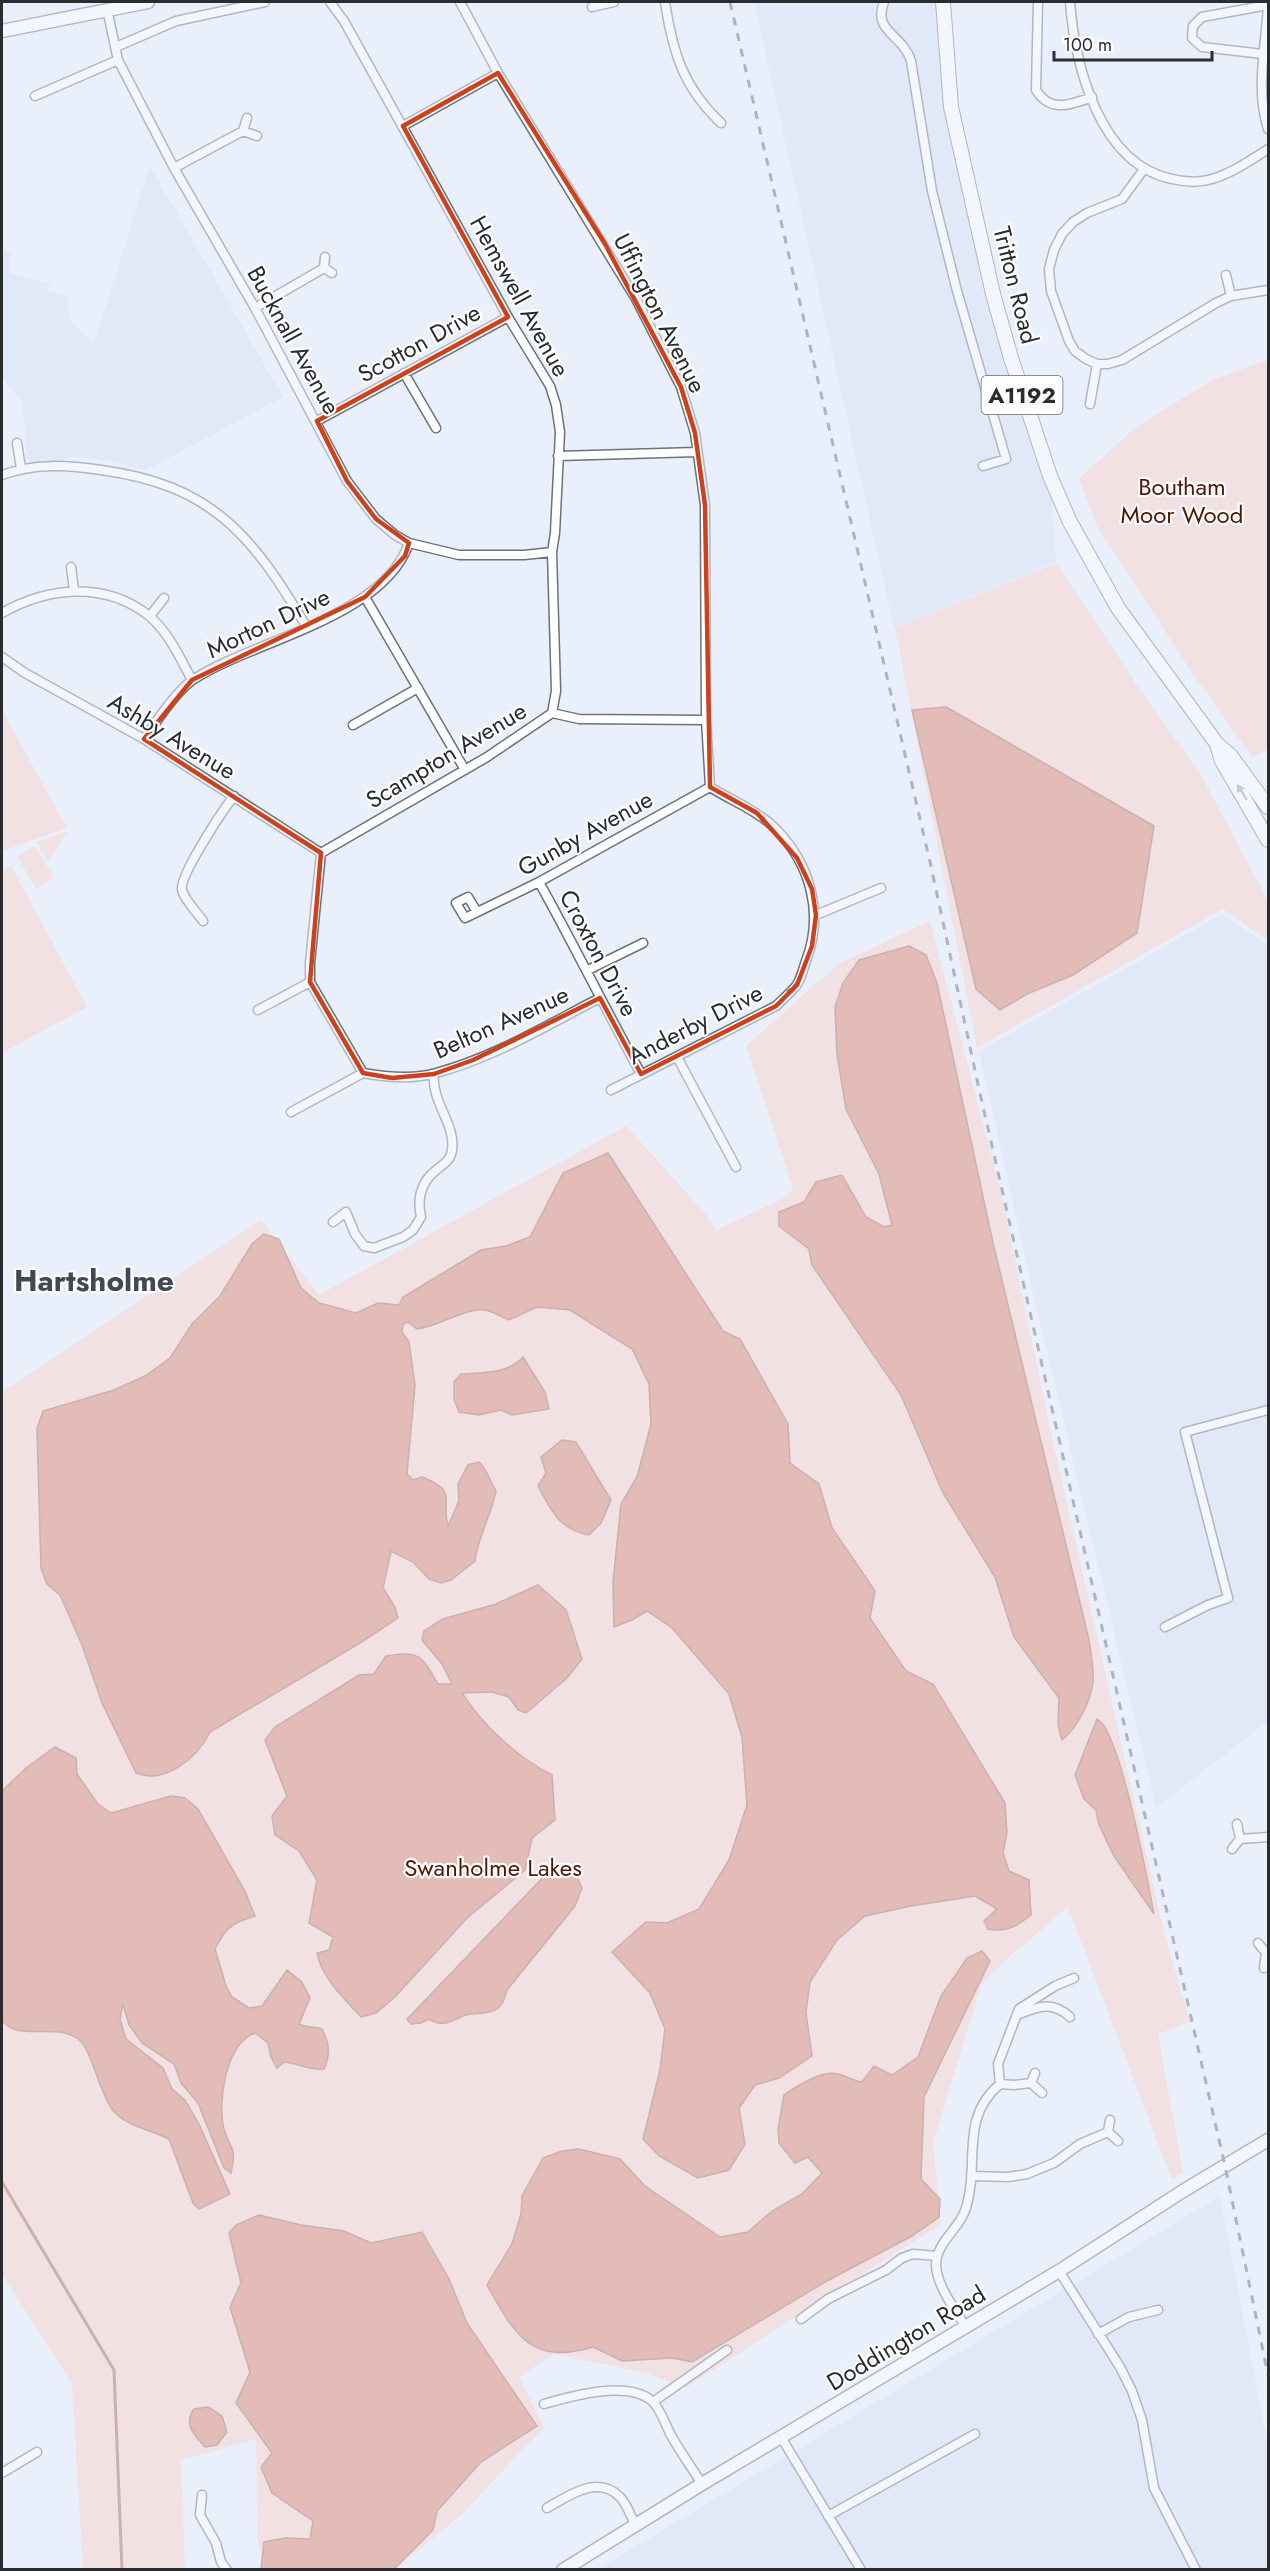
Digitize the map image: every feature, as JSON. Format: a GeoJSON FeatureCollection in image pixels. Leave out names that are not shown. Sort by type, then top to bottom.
{"type":"FeatureCollection","features":[{"type":"Feature","properties":{"kind":"main road"},"geometry":{"type":"LineString","coordinates":[[2,31],[148,2]]}},
{"type":"Feature","properties":{"kind":"main road","name":"Tritton Road"},"geometry":{"type":"LineString","coordinates":[[943,2],[951,107],[996,305],[1050,476],[1070,522],[1118,608],[1217,744],[1230,755],[1269,807]]}},
{"type":"Feature","properties":{"kind":"main road","name":"Tritton Road"},"geometry":{"type":"LineString","coordinates":[[1217,744],[1222,761],[1269,840]]}},
{"type":"Feature","properties":{"kind":"main road","name":"Doddington Road"},"geometry":{"type":"LineString","coordinates":[[563,2570],[702,2484],[1059,2271],[1269,2140]]}},
{"type":"Feature","properties":{"kind":"street"},"geometry":{"type":"LineString","coordinates":[[116,46],[176,21],[265,2]]}},
{"type":"Feature","properties":{"kind":"street","name":"Hemswell Avenue"},"geometry":{"type":"LineString","coordinates":[[330,2],[344,21],[508,317],[550,386],[556,405],[560,432],[552,552],[556,691],[552,713]]}},
{"type":"Feature","properties":{"kind":"street","name":"Uffington Avenue"},"geometry":{"type":"LineString","coordinates":[[460,2],[498,73],[605,244],[655,334],[681,387],[695,433],[705,505],[705,720],[710,787]]}},
{"type":"Feature","properties":{"kind":"street"},"geometry":{"type":"LineString","coordinates":[[592,7],[614,2]]}},
{"type":"Feature","properties":{"kind":"street"},"geometry":{"type":"LineString","coordinates":[[665,2],[679,62],[688,83],[701,104],[721,123]]}},
{"type":"Feature","properties":{"kind":"street"},"geometry":{"type":"LineString","coordinates":[[884,2],[880,17],[884,28],[904,45],[911,61],[932,190],[957,291],[1008,462],[983,466]]}},
{"type":"Feature","properties":{"kind":"street"},"geometry":{"type":"LineString","coordinates":[[1038,2],[1036,90],[1046,102],[1059,106],[1092,97]]}},
{"type":"Feature","properties":{"kind":"street"},"geometry":{"type":"LineString","coordinates":[[1070,2],[1077,57],[1092,97],[1115,143],[1144,169],[1163,178],[1183,182],[1211,180],[1269,149]]}},
{"type":"Feature","properties":{"kind":"street"},"geometry":{"type":"LineString","coordinates":[[1263,54],[1202,47],[1194,42],[1191,34],[1193,27],[1202,17],[1269,5],[1260,92],[1269,129]]}},
{"type":"Feature","properties":{"kind":"street","name":"Bucknall Avenue"},"geometry":{"type":"LineString","coordinates":[[107,9],[118,60],[174,168],[317,421],[347,481],[376,519],[395,535],[410,543],[459,555],[524,555],[552,552]]}},
{"type":"Feature","properties":{"kind":"street"},"geometry":{"type":"LineString","coordinates":[[35,96],[118,60]]}},
{"type":"Feature","properties":{"kind":"street"},"geometry":{"type":"LineString","coordinates":[[403,126],[498,73]]}},
{"type":"Feature","properties":{"kind":"street"},"geometry":{"type":"LineString","coordinates":[[174,168],[243,130],[247,118]]}},
{"type":"Feature","properties":{"kind":"street"},"geometry":{"type":"LineString","coordinates":[[243,130],[257,136]]}},
{"type":"Feature","properties":{"kind":"street"},"geometry":{"type":"LineString","coordinates":[[1144,169],[1122,199],[1087,213],[1073,222],[1062,234],[1054,250],[1049,269],[1051,291],[1069,342],[1075,351],[1097,364],[1122,360],[1216,303],[1231,297],[1269,290]]}},
{"type":"Feature","properties":{"kind":"street"},"geometry":{"type":"LineString","coordinates":[[255,309],[328,271],[325,257]]}},
{"type":"Feature","properties":{"kind":"street"},"geometry":{"type":"LineString","coordinates":[[1226,275],[1231,297]]}},
{"type":"Feature","properties":{"kind":"street","name":"Scotton Drive"},"geometry":{"type":"LineString","coordinates":[[317,421],[508,317]]}},
{"type":"Feature","properties":{"kind":"street"},"geometry":{"type":"LineString","coordinates":[[1090,404],[1097,364]]}},
{"type":"Feature","properties":{"kind":"street"},"geometry":{"type":"LineString","coordinates":[[404,373],[436,428]]}},
{"type":"Feature","properties":{"kind":"street"},"geometry":{"type":"LineString","coordinates":[[17,443],[21,468]]}},
{"type":"Feature","properties":{"kind":"street"},"geometry":{"type":"LineString","coordinates":[[558,456],[697,452]]}},
{"type":"Feature","properties":{"kind":"street"},"geometry":{"type":"LineString","coordinates":[[2,475],[21,468],[64,465],[119,472],[146,478],[208,505],[245,537],[261,556],[306,626]]}},
{"type":"Feature","properties":{"kind":"street","name":"Morton Drive"},"geometry":{"type":"LineString","coordinates":[[144,739],[192,680],[365,597],[391,575],[405,556],[410,543]]}},
{"type":"Feature","properties":{"kind":"street"},"geometry":{"type":"LineString","coordinates":[[71,567],[74,590]]}},
{"type":"Feature","properties":{"kind":"street"},"geometry":{"type":"LineString","coordinates":[[2,613],[57,592],[74,590],[114,597],[150,616],[175,649],[192,680]]}},
{"type":"Feature","properties":{"kind":"street"},"geometry":{"type":"LineString","coordinates":[[365,597],[465,770]]}},
{"type":"Feature","properties":{"kind":"street"},"geometry":{"type":"LineString","coordinates":[[150,616],[164,598]]}},
{"type":"Feature","properties":{"kind":"street","name":"Ashby Avenue"},"geometry":{"type":"LineString","coordinates":[[2,657],[25,673],[144,739],[321,853]]}},
{"type":"Feature","properties":{"kind":"street"},"geometry":{"type":"LineString","coordinates":[[353,725],[418,688]]}},
{"type":"Feature","properties":{"kind":"street","name":"Scampton Avenue"},"geometry":{"type":"LineString","coordinates":[[321,853],[465,770],[552,713],[579,719],[705,720]]}},
{"type":"Feature","properties":{"kind":"street","name":"Gunby Avenue"},"geometry":{"type":"LineString","coordinates":[[477,912],[539,882],[710,787]]}},
{"type":"Feature","properties":{"kind":"street","name":"Anderby Drive"},"geometry":{"type":"LineString","coordinates":[[611,1090],[776,1006],[797,985],[812,946],[816,915],[812,889],[797,858],[777,830],[757,813],[710,787]]}},
{"type":"Feature","properties":{"kind":"street"},"geometry":{"type":"LineString","coordinates":[[203,921],[182,892],[182,883],[223,810],[234,796]]}},
{"type":"Feature","properties":{"kind":"street"},"geometry":{"type":"LineString","coordinates":[[291,1112],[363,1073],[310,982],[321,853]]}},
{"type":"Feature","properties":{"kind":"street","name":"Croxton Drive"},"geometry":{"type":"LineString","coordinates":[[539,882],[588,970],[600,998],[641,1074]]}},
{"type":"Feature","properties":{"kind":"street"},"geometry":{"type":"LineString","coordinates":[[816,915],[881,888]]}},
{"type":"Feature","properties":{"kind":"street"},"geometry":{"type":"LineString","coordinates":[[588,970],[643,943]]}},
{"type":"Feature","properties":{"kind":"street"},"geometry":{"type":"LineString","coordinates":[[258,1010],[310,982]]}},
{"type":"Feature","properties":{"kind":"street","name":"Belton Avenue"},"geometry":{"type":"LineString","coordinates":[[363,1073],[392,1078],[434,1074],[484,1055],[600,998]]}},
{"type":"Feature","properties":{"kind":"street"},"geometry":{"type":"LineString","coordinates":[[677,1057],[736,1167]]}},
{"type":"Feature","properties":{"kind":"street"},"geometry":{"type":"LineString","coordinates":[[333,1222],[346,1212],[355,1234],[364,1246],[374,1248],[403,1237],[413,1230],[420,1217],[418,1204],[423,1186],[435,1171],[443,1166],[452,1150],[449,1127],[442,1115],[433,1086],[434,1074]]}},
{"type":"Feature","properties":{"kind":"street"},"geometry":{"type":"LineString","coordinates":[[1165,1627],[1208,1605],[1228,1598],[1185,1432],[1269,1410]]}},
{"type":"Feature","properties":{"kind":"street"},"geometry":{"type":"LineString","coordinates":[[1237,1824],[1240,1839]]}},
{"type":"Feature","properties":{"kind":"street"},"geometry":{"type":"LineString","coordinates":[[1232,1849],[1240,1839],[1269,1837]]}},
{"type":"Feature","properties":{"kind":"street"},"geometry":{"type":"LineString","coordinates":[[1258,1943],[1267,1952],[1264,1968]]}},
{"type":"Feature","properties":{"kind":"street"},"geometry":{"type":"LineString","coordinates":[[965,2326],[937,2273],[937,2256],[962,2217],[971,2176],[976,2117],[983,2101],[1000,2084],[999,2064],[1019,2009],[1074,1978]]}},
{"type":"Feature","properties":{"kind":"street"},"geometry":{"type":"LineString","coordinates":[[1017,2014],[1042,2005],[1051,2005],[1070,2017]]}},
{"type":"Feature","properties":{"kind":"street"},"geometry":{"type":"LineString","coordinates":[[1031,2083],[1035,2073]]}},
{"type":"Feature","properties":{"kind":"street"},"geometry":{"type":"LineString","coordinates":[[1000,2084],[1031,2083],[1042,2093]]}},
{"type":"Feature","properties":{"kind":"street"},"geometry":{"type":"LineString","coordinates":[[1108,2132],[1110,2120]]}},
{"type":"Feature","properties":{"kind":"street"},"geometry":{"type":"LineString","coordinates":[[971,2176],[1008,2177],[1027,2174],[1054,2163],[1080,2144],[1108,2132]]}},
{"type":"Feature","properties":{"kind":"street"},"geometry":{"type":"LineString","coordinates":[[1108,2132],[1118,2141]]}},
{"type":"Feature","properties":{"kind":"street"},"geometry":{"type":"LineString","coordinates":[[801,2319],[828,2299],[886,2270],[902,2258],[913,2254],[937,2256]]}},
{"type":"Feature","properties":{"kind":"street"},"geometry":{"type":"LineString","coordinates":[[1059,2271],[1132,2391],[1142,2420],[1154,2488],[1196,2570]]}},
{"type":"Feature","properties":{"kind":"street"},"geometry":{"type":"LineString","coordinates":[[1098,2334],[1129,2317],[1158,2310]]}},
{"type":"Feature","properties":{"kind":"street"},"geometry":{"type":"LineString","coordinates":[[653,2402],[727,2350]]}},
{"type":"Feature","properties":{"kind":"street"},"geometry":{"type":"LineString","coordinates":[[544,2404],[578,2395],[609,2391],[639,2394],[653,2402],[671,2437],[702,2484]]}},
{"type":"Feature","properties":{"kind":"street"},"geometry":{"type":"LineString","coordinates":[[828,2516],[975,2434]]}},
{"type":"Feature","properties":{"kind":"street"},"geometry":{"type":"LineString","coordinates":[[781,2437],[861,2570]]}},
{"type":"Feature","properties":{"kind":"street"},"geometry":{"type":"LineString","coordinates":[[2,2473],[37,2452]]}},
{"type":"Feature","properties":{"kind":"street"},"geometry":{"type":"LineString","coordinates":[[547,2508],[577,2491],[594,2486],[609,2489],[620,2497],[636,2526]]}},
{"type":"Feature","properties":{"kind":"street"},"geometry":{"type":"LineString","coordinates":[[202,2495],[200,2515],[216,2543],[220,2562],[227,2570]]}},
{"type":"Feature","properties":{"kind":"highlighted area"},"geometry":{"type":"Polygon","coordinates":[[[498,73],[605,244],[681,387],[695,433],[705,505],[710,787],[757,813],[797,858],[812,889],[816,915],[812,946],[797,985],[776,1006],[641,1074],[600,998],[473,1060],[434,1074],[392,1078],[363,1073],[310,982],[321,853],[144,739],[192,680],[365,597],[405,556],[409,543],[376,519],[347,481],[317,421],[508,317],[403,126],[498,73]]]}},
{"type":"Feature","properties":{"kind":"shaded area"},"geometry":{"type":"Polygon","coordinates":[[[754,2],[943,2],[946,51],[973,201],[1050,476],[1056,562],[894,628],[754,2]]]}},
{"type":"Feature","properties":{"kind":"shaded area"},"geometry":{"type":"Polygon","coordinates":[[[150,166],[283,397],[146,470],[110,461],[74,457],[44,464],[32,462],[26,457],[26,430],[21,402],[2,377],[2,249],[11,252],[10,273],[50,284],[48,291],[67,296],[70,321],[94,343],[150,166]]]}},
{"type":"Feature","properties":{"kind":"shaded area"},"geometry":{"type":"Polygon","coordinates":[[[946,707],[1154,826],[1137,933],[1073,975],[1027,994],[1000,1010],[976,989],[912,710],[946,707]]]}},
{"type":"Feature","properties":{"kind":"shaded area"},"geometry":{"type":"Polygon","coordinates":[[[1222,914],[1268,945],[1268,1721],[1156,1808],[1030,1280],[979,1051],[1222,914]]]}},
{"type":"Feature","properties":{"kind":"shaded area"},"geometry":{"type":"Polygon","coordinates":[[[909,946],[926,955],[937,983],[993,1243],[1089,1640],[1093,1672],[1091,1690],[1078,1721],[1062,1740],[1058,1725],[1059,1698],[1014,1637],[995,1577],[943,1493],[901,1395],[812,1265],[809,1249],[779,1226],[779,1212],[804,1202],[816,1182],[842,1175],[866,1217],[884,1227],[892,1225],[879,1174],[846,1109],[837,1054],[835,1007],[843,983],[859,960],[909,946]]]}},
{"type":"Feature","properties":{"kind":"shaded area"},"geometry":{"type":"Polygon","coordinates":[[[608,1153],[723,1331],[740,1339],[788,1424],[790,1463],[819,1484],[832,1528],[875,1591],[870,1618],[906,1671],[933,1684],[1005,1803],[1007,1833],[1003,1853],[1009,1871],[1029,1880],[1031,1915],[1011,1928],[988,1929],[984,1921],[997,1909],[975,1896],[865,1916],[837,1940],[810,1982],[806,2013],[812,2056],[779,2078],[755,2085],[739,2108],[745,2144],[729,2170],[698,2178],[659,2156],[643,2139],[660,2070],[665,2029],[650,1993],[612,1952],[646,1922],[667,1923],[699,1909],[729,1860],[747,1805],[742,1737],[729,1694],[672,1628],[647,1611],[614,1627],[613,1582],[621,1504],[637,1477],[651,1424],[649,1384],[632,1349],[570,1310],[537,1307],[509,1320],[486,1310],[478,1310],[417,1329],[408,1322],[403,1324],[402,1332],[409,1342],[415,1385],[407,1474],[413,1480],[422,1477],[434,1482],[445,1492],[448,1526],[459,1501],[458,1484],[468,1465],[479,1462],[496,1491],[475,1561],[451,1580],[441,1583],[429,1579],[413,1562],[391,1551],[383,1588],[395,1607],[398,1618],[210,1732],[189,1759],[169,1772],[147,1776],[136,1773],[102,1703],[82,1645],[60,1595],[47,1584],[41,1568],[37,1428],[43,1411],[114,1390],[145,1376],[170,1358],[192,1324],[220,1296],[252,1244],[264,1234],[279,1239],[301,1288],[319,1303],[356,1313],[378,1303],[399,1305],[403,1297],[481,1250],[506,1246],[530,1237],[563,1173],[608,1153]]]}},
{"type":"Feature","properties":{"kind":"shaded area"},"geometry":{"type":"Polygon","coordinates":[[[523,1357],[545,1392],[549,1409],[512,1415],[501,1410],[479,1415],[459,1412],[454,1399],[454,1382],[461,1374],[502,1370],[523,1357]]]}},
{"type":"Feature","properties":{"kind":"shaded area"},"geometry":{"type":"Polygon","coordinates":[[[562,1440],[576,1442],[611,1500],[601,1523],[589,1535],[563,1524],[552,1511],[538,1486],[546,1473],[541,1457],[562,1440]]]}},
{"type":"Feature","properties":{"kind":"shaded area"},"geometry":{"type":"Polygon","coordinates":[[[538,1585],[566,1610],[582,1659],[567,1678],[526,1713],[518,1710],[509,1697],[492,1692],[462,1693],[480,1717],[502,1740],[526,1759],[552,1775],[555,1820],[532,1838],[525,1870],[467,1918],[395,1997],[376,2013],[361,2017],[334,1988],[319,1962],[317,1953],[329,1950],[333,1937],[309,1923],[317,1880],[299,1851],[275,1835],[272,1816],[287,1796],[265,1740],[275,1727],[359,1675],[374,1674],[386,1656],[406,1654],[419,1657],[438,1684],[452,1684],[442,1664],[422,1640],[424,1631],[443,1619],[496,1604],[538,1585]]]}},
{"type":"Feature","properties":{"kind":"shaded area"},"geometry":{"type":"Polygon","coordinates":[[[1097,1719],[1106,1729],[1124,1777],[1154,1914],[1114,1856],[1099,1825],[1096,1810],[1084,1799],[1075,1775],[1097,1719]]]}},
{"type":"Feature","properties":{"kind":"shaded area"},"geometry":{"type":"Polygon","coordinates":[[[55,1747],[76,1758],[77,1774],[98,1804],[111,1813],[171,1796],[185,1798],[198,1809],[245,1891],[255,1916],[230,1927],[215,1949],[226,1986],[232,1997],[249,2008],[262,2006],[287,1970],[302,1982],[310,1998],[299,2024],[322,2029],[326,2039],[328,2053],[324,2069],[284,2062],[277,2068],[271,2057],[268,2043],[255,2033],[237,2048],[226,2075],[222,2104],[224,2129],[233,2153],[231,2173],[224,2168],[198,2103],[181,2083],[174,2064],[142,2043],[129,2025],[123,2004],[120,2019],[126,2039],[163,2068],[172,2089],[185,2100],[199,2124],[230,2194],[199,2209],[193,2203],[169,2139],[131,2124],[117,2115],[107,2102],[87,2052],[78,2039],[59,2032],[16,2030],[2,2019],[2,1791],[26,1768],[55,1747]]]}},
{"type":"Feature","properties":{"kind":"shaded area"},"geometry":{"type":"Polygon","coordinates":[[[565,1865],[575,1873],[582,1888],[575,1906],[507,1990],[500,2006],[486,2013],[470,2014],[450,2022],[440,2023],[429,2019],[411,2024],[407,2019],[554,1866],[565,1865]]]}},
{"type":"Feature","properties":{"kind":"shaded area"},"geometry":{"type":"Polygon","coordinates":[[[982,1951],[990,1961],[924,2097],[921,2179],[940,2199],[939,2217],[912,2236],[825,2282],[692,2362],[672,2358],[622,2361],[593,2347],[571,2352],[554,2352],[526,2341],[516,2331],[487,2285],[512,2244],[521,2214],[522,2196],[543,2158],[562,2151],[579,2149],[620,2159],[645,2186],[720,2237],[748,2232],[772,2211],[802,2194],[822,2173],[808,2157],[795,2163],[779,2143],[778,2129],[784,2095],[825,2074],[838,2074],[862,2082],[874,2066],[892,2075],[918,2057],[941,1996],[967,1958],[982,1951]]]}},
{"type":"Feature","properties":{"kind":"shaded area"},"geometry":{"type":"Polygon","coordinates":[[[1220,2196],[1268,2446],[1268,2569],[596,2570],[1220,2196]]]}},
{"type":"Feature","properties":{"kind":"shaded area"},"geometry":{"type":"Polygon","coordinates":[[[259,2215],[301,2225],[344,2231],[371,2243],[422,2232],[449,2279],[467,2323],[537,2426],[481,2462],[437,2511],[433,2530],[394,2569],[261,2569],[264,2542],[285,2538],[310,2539],[313,2521],[272,2493],[261,2467],[272,2453],[236,2403],[250,2372],[230,2307],[241,2283],[229,2233],[236,2225],[259,2215]]]}},
{"type":"Feature","properties":{"kind":"shaded area"},"geometry":{"type":"Polygon","coordinates":[[[208,2407],[222,2416],[227,2432],[217,2445],[205,2447],[191,2429],[190,2420],[194,2409],[208,2407]]]}},
{"type":"Feature","properties":{"kind":"green space","name":"Boutham Moor Wood"},"geometry":{"type":"Polygon","coordinates":[[[1268,360],[1268,749],[1252,757],[1191,671],[1097,526],[1079,479],[1136,427],[1214,379],[1268,360]]]}},
{"type":"Feature","properties":{"kind":"green space"},"geometry":{"type":"Polygon","coordinates":[[[1057,563],[1140,690],[1200,773],[1268,901],[1268,938],[1223,909],[977,1048],[895,628],[1057,563]],[[912,710],[920,746],[1027,994],[1073,975],[912,710]]]}},
{"type":"Feature","properties":{"kind":"green space"},"geometry":{"type":"Polygon","coordinates":[[[2,710],[67,828],[2,851],[2,710]]]}},
{"type":"Feature","properties":{"kind":"green space"},"geometry":{"type":"Polygon","coordinates":[[[67,832],[48,862],[37,842],[67,832]]]}},
{"type":"Feature","properties":{"kind":"green space"},"geometry":{"type":"Polygon","coordinates":[[[35,846],[54,878],[36,889],[17,856],[35,846]]]}},
{"type":"Feature","properties":{"kind":"green space"},"geometry":{"type":"Polygon","coordinates":[[[11,866],[87,1007],[2,1053],[2,871],[11,866]]]}},
{"type":"Feature","properties":{"kind":"green space","name":"Swanholme Lakes"},"geometry":{"type":"Polygon","coordinates":[[[930,921],[1000,1188],[1051,1433],[1164,1933],[1190,2022],[1158,2034],[1183,2172],[1172,2180],[1068,1907],[1010,1956],[981,1985],[933,2143],[941,2224],[685,2388],[646,2373],[554,2354],[519,2377],[544,2427],[462,2514],[396,2569],[266,2569],[258,2545],[256,2439],[181,2460],[185,2569],[83,2569],[72,2384],[2,2274],[2,1392],[261,1220],[319,1295],[626,1126],[705,1213],[718,1235],[717,1230],[784,1198],[793,1189],[746,1046],[838,964],[930,921]],[[937,983],[835,1007],[837,1054],[846,1109],[879,1174],[892,1226],[885,1227],[866,1217],[842,1175],[804,1202],[779,1212],[779,1226],[809,1249],[812,1265],[901,1395],[943,1493],[995,1577],[1015,1637],[1059,1698],[1058,1725],[1071,1733],[993,1243],[937,983]]]}},
{"type":"Feature","properties":{"kind":"waterway"},"geometry":{"type":"LineString","coordinates":[[2,2182],[114,2370],[122,2570]]}},
{"type":"Feature","properties":{"kind":"railway"},"geometry":{"type":"LineString","coordinates":[[730,2],[930,862],[979,1089],[1225,2166],[1268,2375]]}},
{"type":"Feature","properties":{"kind":"district","name":"Hartsholme"},"geometry":{"type":"Point","coordinates":[94,1280]}}]}
